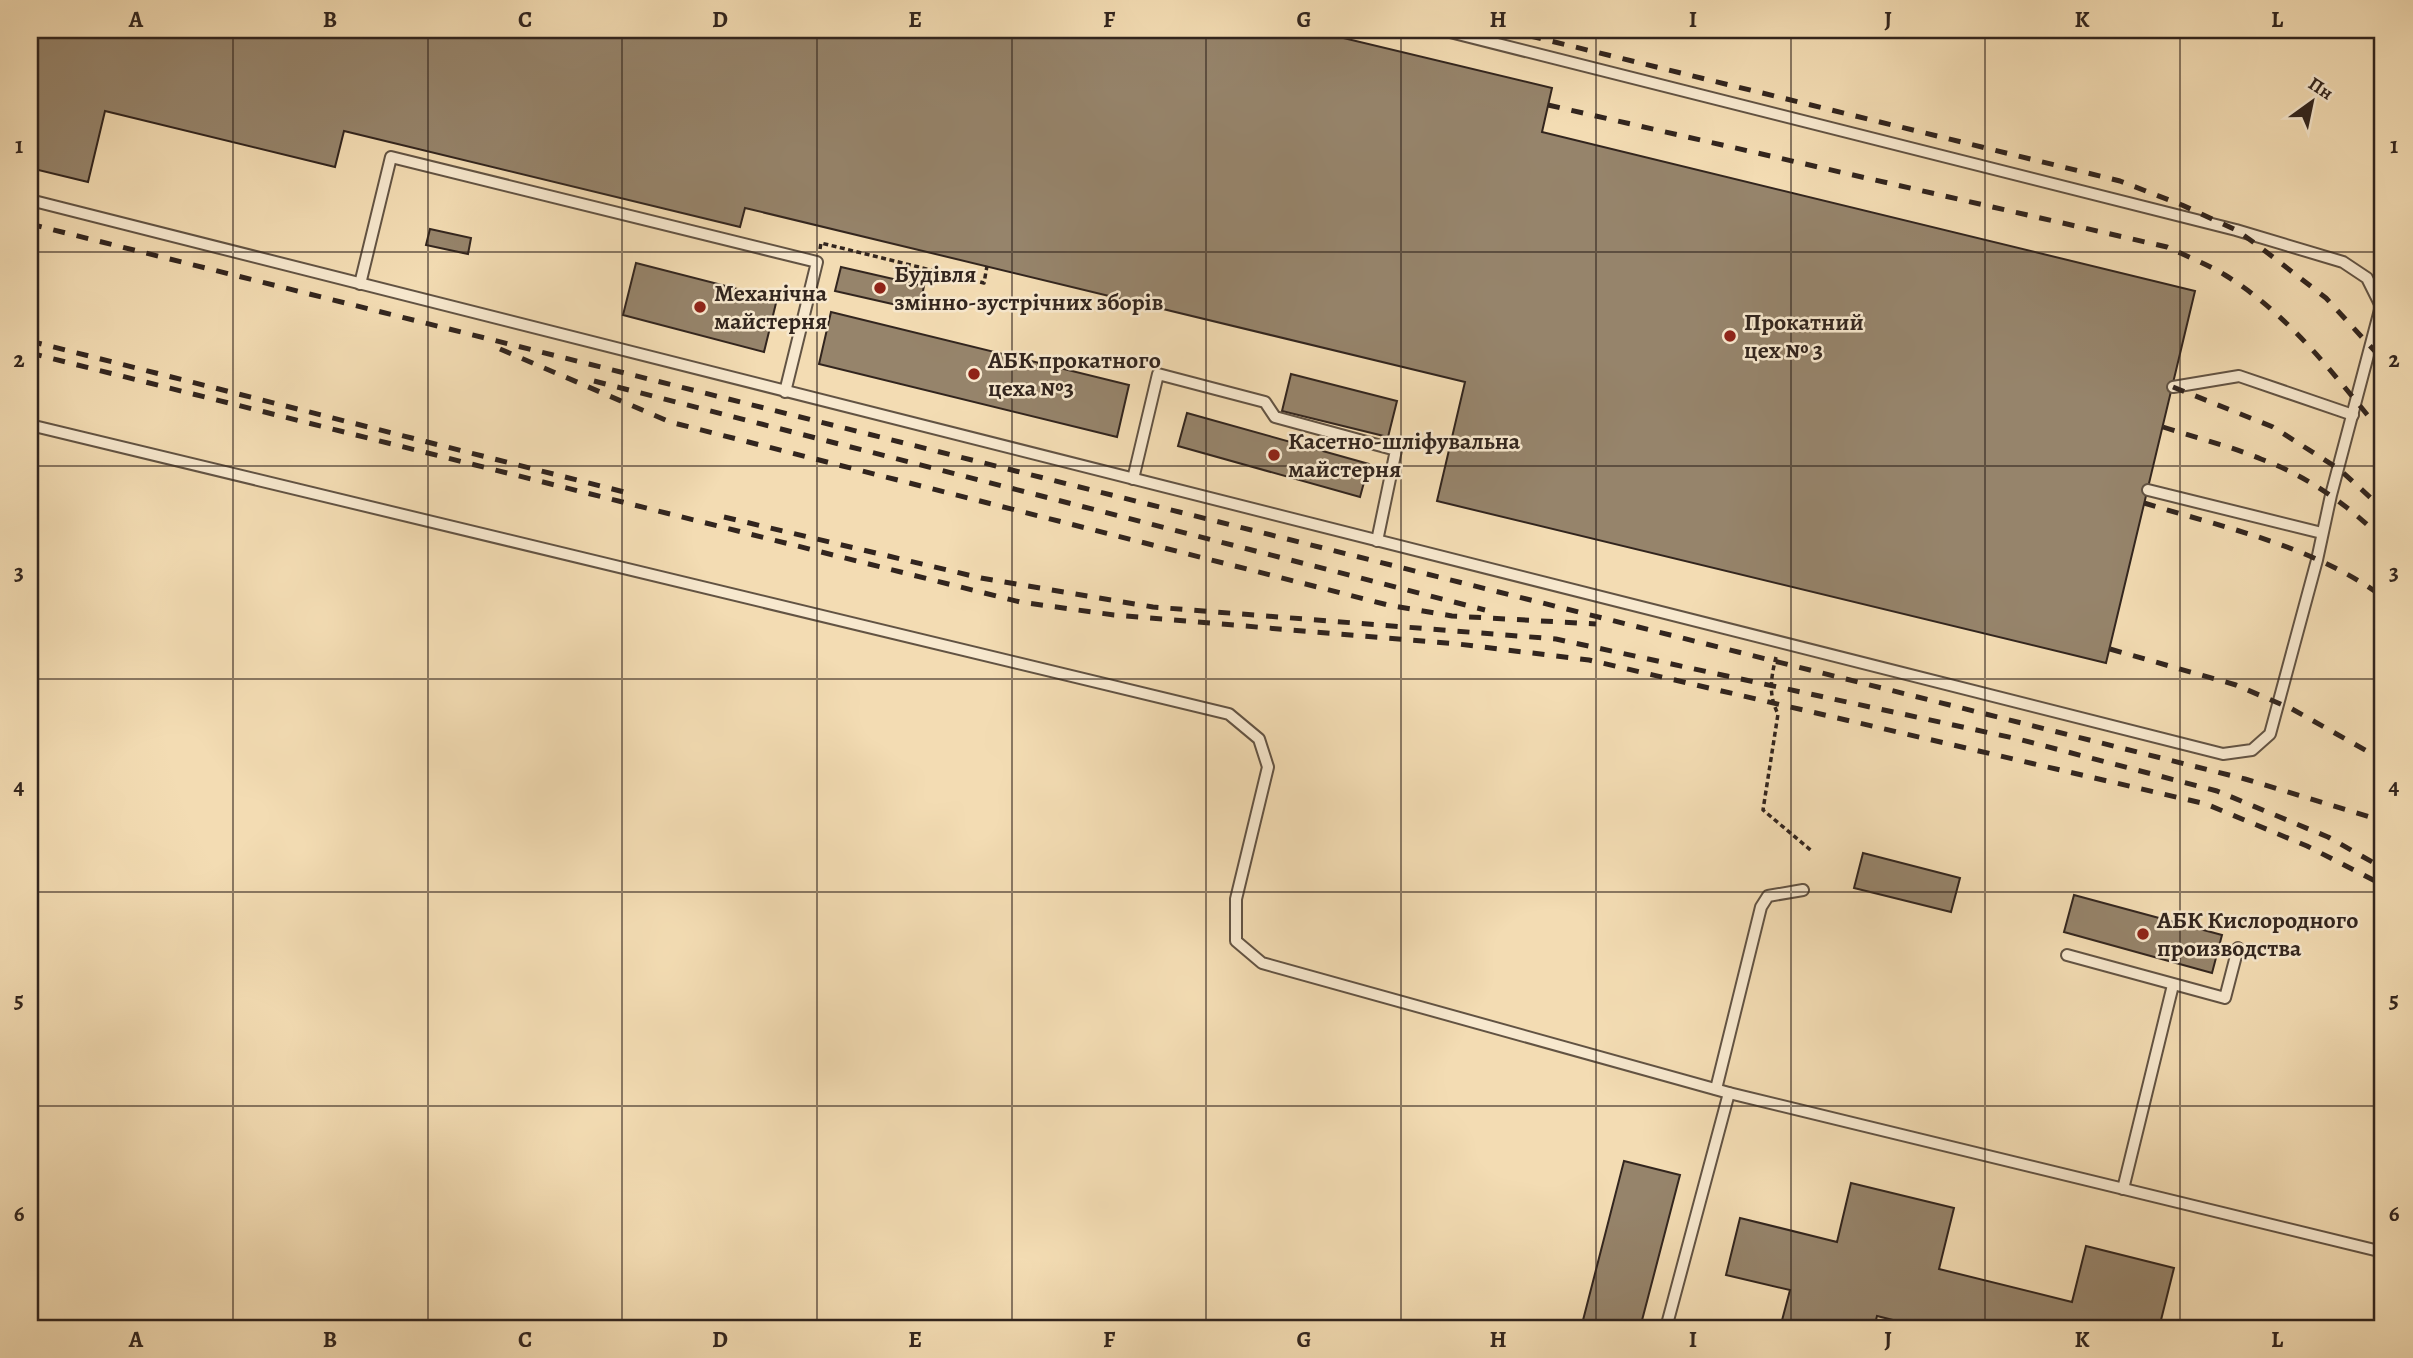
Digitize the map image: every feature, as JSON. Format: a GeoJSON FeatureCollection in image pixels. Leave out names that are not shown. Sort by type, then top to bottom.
{"type":"FeatureCollection","features":[{"type":"Feature","properties":{"kind":"lane"},"geometry":{"type":"LineString","coordinates":[[30,200],[2223,754],[2252,750],[2270,734],[2381,306],[2367,278],[2343,262],[2236,230],[1442,30]]}},
{"type":"Feature","properties":{"kind":"lane"},"geometry":{"type":"LineString","coordinates":[[360,284],[391,157],[817,262],[785,391]]}},
{"type":"Feature","properties":{"kind":"lane"},"geometry":{"type":"LineString","coordinates":[[1133,480],[1158,374],[1265,402],[1275,417],[1396,450],[1377,541]]}},
{"type":"Feature","properties":{"kind":"lane"},"geometry":{"type":"LineString","coordinates":[[2172,387],[2239,376],[2353,415]]}},
{"type":"Feature","properties":{"kind":"lane"},"geometry":{"type":"LineString","coordinates":[[30,425],[1229,714],[1259,739],[1268,767],[1236,899],[1236,941],[1262,963],[1729,1093],[2383,1252]]}},
{"type":"Feature","properties":{"kind":"lane"},"geometry":{"type":"LineString","coordinates":[[2148,490],[2322,533]]}},
{"type":"Feature","properties":{"kind":"lane"},"geometry":{"type":"LineString","coordinates":[[1717,1089],[1761,907],[1768,896],[1803,890]]}},
{"type":"Feature","properties":{"kind":"lane"},"geometry":{"type":"LineString","coordinates":[[2067,955],[2225,998],[2238,948]]}},
{"type":"Feature","properties":{"kind":"lane"},"geometry":{"type":"LineString","coordinates":[[2123,1189],[2173,985]]}},
{"type":"Feature","properties":{"kind":"lane"},"geometry":{"type":"LineString","coordinates":[[1666,1328],[1729,1093]]}},
{"type":"Feature","properties":{"kind":"path"},"geometry":{"type":"LineString","coordinates":[[817,262],[821,243],[984,283],[987,266]]}},
{"type":"Feature","properties":{"kind":"path"},"geometry":{"type":"LineString","coordinates":[[1780,643],[1769,685],[1772,703],[1778,714],[1763,810],[1813,852]]}},
{"type":"Feature","properties":{"kind":"building","name":"Прокатний цех № 3"},"geometry":{"type":"Polygon","coordinates":[[[30,30],[1310,30],[1552,88],[1542,132],[2195,291],[2106,663],[1437,501],[1465,382],[745,208],[740,227],[344,131],[335,167],[105,111],[88,182],[30,168],[30,30]]]}},
{"type":"Feature","properties":{"kind":"building"},"geometry":{"type":"Polygon","coordinates":[[[430,229],[471,238],[468,254],[426,245],[430,229]]]}},
{"type":"Feature","properties":{"kind":"building","name":"Механічна майстерня"},"geometry":{"type":"Polygon","coordinates":[[[636,263],[777,299],[764,352],[623,315],[636,263]]]}},
{"type":"Feature","properties":{"kind":"building","name":"Будівля змінно-зустрічних зборів"},"geometry":{"type":"Polygon","coordinates":[[[841,267],[924,286],[919,310],[835,291],[841,267]]]}},
{"type":"Feature","properties":{"kind":"building","name":"АБК прокатного цеха №3"},"geometry":{"type":"Polygon","coordinates":[[[831,312],[1129,385],[1117,437],[819,364],[831,312]]]}},
{"type":"Feature","properties":{"kind":"building"},"geometry":{"type":"Polygon","coordinates":[[[1291,374],[1397,401],[1388,437],[1282,411],[1291,374]]]}},
{"type":"Feature","properties":{"kind":"building","name":"Касетно-шліфувальна майстерня"},"geometry":{"type":"Polygon","coordinates":[[[1187,413],[1369,464],[1360,497],[1178,446],[1187,413]]]}},
{"type":"Feature","properties":{"kind":"building"},"geometry":{"type":"Polygon","coordinates":[[[1863,853],[1960,878],[1951,912],[1854,888],[1863,853]]]}},
{"type":"Feature","properties":{"kind":"building","name":"АБК Кислородного производства"},"geometry":{"type":"Polygon","coordinates":[[[2074,895],[2222,935],[2212,973],[2064,932],[2074,895]]]}},
{"type":"Feature","properties":{"kind":"building"},"geometry":{"type":"Polygon","coordinates":[[[1624,1161],[1680,1175],[1640,1328],[1581,1328],[1624,1161]]]}},
{"type":"Feature","properties":{"kind":"building"},"geometry":{"type":"Polygon","coordinates":[[[1851,1183],[1954,1208],[1939,1269],[2072,1302],[2086,1246],[2174,1268],[2160,1324],[2176,1328],[1925,1328],[1877,1316],[1874,1328],[1780,1328],[1790,1290],[1726,1275],[1740,1218],[1837,1242],[1851,1183]]]}},
{"type":"Feature","properties":{"kind":"railway"},"geometry":{"type":"LineString","coordinates":[[1506,30],[2120,181],[2236,230],[2326,298],[2383,360]]}},
{"type":"Feature","properties":{"kind":"railway"},"geometry":{"type":"LineString","coordinates":[[1548,105],[2167,247],[2225,275],[2270,309],[2329,369],[2383,434]]}},
{"type":"Feature","properties":{"kind":"railway"},"geometry":{"type":"LineString","coordinates":[[30,224],[2245,779],[2383,821]]}},
{"type":"Feature","properties":{"kind":"railway"},"geometry":{"type":"LineString","coordinates":[[30,341],[632,494]]}},
{"type":"Feature","properties":{"kind":"railway"},"geometry":{"type":"LineString","coordinates":[[500,349],[670,422],[1388,605],[1452,616],[1596,624]]}},
{"type":"Feature","properties":{"kind":"railway"},"geometry":{"type":"LineString","coordinates":[[30,353],[1020,602],[1114,615],[1458,644],[1589,660],[2206,804],[2307,846],[2383,885]]}},
{"type":"Feature","properties":{"kind":"railway"},"geometry":{"type":"LineString","coordinates":[[594,381],[1485,610]]}},
{"type":"Feature","properties":{"kind":"railway"},"geometry":{"type":"LineString","coordinates":[[2173,387],[2273,427],[2339,469],[2383,509]]}},
{"type":"Feature","properties":{"kind":"railway"},"geometry":{"type":"LineString","coordinates":[[2163,427],[2237,450],[2295,474],[2342,503],[2383,540]]}},
{"type":"Feature","properties":{"kind":"railway"},"geometry":{"type":"LineString","coordinates":[[2144,503],[2298,551],[2356,579],[2383,597]]}},
{"type":"Feature","properties":{"kind":"railway"},"geometry":{"type":"LineString","coordinates":[[724,517],[981,578],[1153,607],[1556,639],[2018,739],[2217,791],[2328,837],[2383,868]]}},
{"type":"Feature","properties":{"kind":"railway"},"geometry":{"type":"LineString","coordinates":[[2110,649],[2236,685],[2292,709],[2383,760]]}},
{"type":"Feature","properties":{"kind":"place","name":"Будівля змінно-зустрічних зборів"},"geometry":{"type":"Point","coordinates":[880,288]}},
{"type":"Feature","properties":{"kind":"place","name":"Механічна майстерня"},"geometry":{"type":"Point","coordinates":[700,307]}},
{"type":"Feature","properties":{"kind":"place","name":"Прокатний цех № 3"},"geometry":{"type":"Point","coordinates":[1730,336]}},
{"type":"Feature","properties":{"kind":"place","name":"АБК прокатного цеха №3"},"geometry":{"type":"Point","coordinates":[974,374]}},
{"type":"Feature","properties":{"kind":"place","name":"Касетно-шліфувальна майстерня"},"geometry":{"type":"Point","coordinates":[1274,455]}},
{"type":"Feature","properties":{"kind":"place","name":"АБК Кислородного производства"},"geometry":{"type":"Point","coordinates":[2143,934]}}]}
